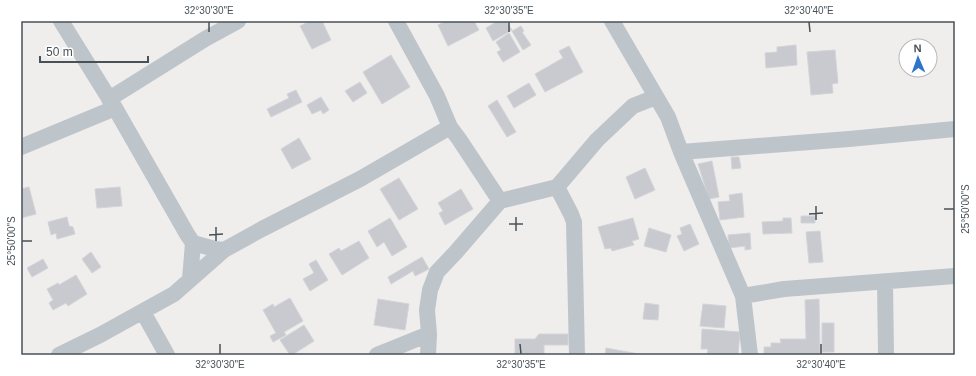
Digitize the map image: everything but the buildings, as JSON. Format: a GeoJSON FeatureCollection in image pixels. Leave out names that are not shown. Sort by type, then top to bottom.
{"type":"FeatureCollection","features":[{"type":"Feature","properties":{"kind":"street"},"geometry":{"type":"LineString","coordinates":[[61,21],[112,104],[187,234],[193,242],[215,249],[224,250]]}},
{"type":"Feature","properties":{"kind":"street"},"geometry":{"type":"LineString","coordinates":[[21,147],[112,104],[205,39],[238,21]]}},
{"type":"Feature","properties":{"kind":"street"},"geometry":{"type":"LineString","coordinates":[[396,21],[437,96],[450,127],[500,201]]}},
{"type":"Feature","properties":{"kind":"street"},"geometry":{"type":"LineString","coordinates":[[612,21],[668,117],[680,152],[743,296],[750,355]]}},
{"type":"Feature","properties":{"kind":"street"},"geometry":{"type":"LineString","coordinates":[[428,355],[429,334],[427,310],[430,290],[437,272],[500,201],[557,187],[598,140],[633,106],[656,97]]}},
{"type":"Feature","properties":{"kind":"street"},"geometry":{"type":"LineString","coordinates":[[59,355],[100,335],[174,294],[224,250],[360,179],[450,127]]}},
{"type":"Feature","properties":{"kind":"street"},"geometry":{"type":"LineString","coordinates":[[680,152],[955,129]]}},
{"type":"Feature","properties":{"kind":"street"},"geometry":{"type":"LineString","coordinates":[[557,187],[574,222],[577,355]]}},
{"type":"Feature","properties":{"kind":"street"},"geometry":{"type":"LineString","coordinates":[[190,279],[193,242]]}},
{"type":"Feature","properties":{"kind":"street"},"geometry":{"type":"LineString","coordinates":[[743,296],[784,289],[955,276]]}},
{"type":"Feature","properties":{"kind":"street"},"geometry":{"type":"LineString","coordinates":[[886,282],[886,355]]}},
{"type":"Feature","properties":{"kind":"street"},"geometry":{"type":"LineString","coordinates":[[143,312],[167,355]]}},
{"type":"Feature","properties":{"kind":"street"},"geometry":{"type":"LineString","coordinates":[[377,355],[429,334]]}}]}
